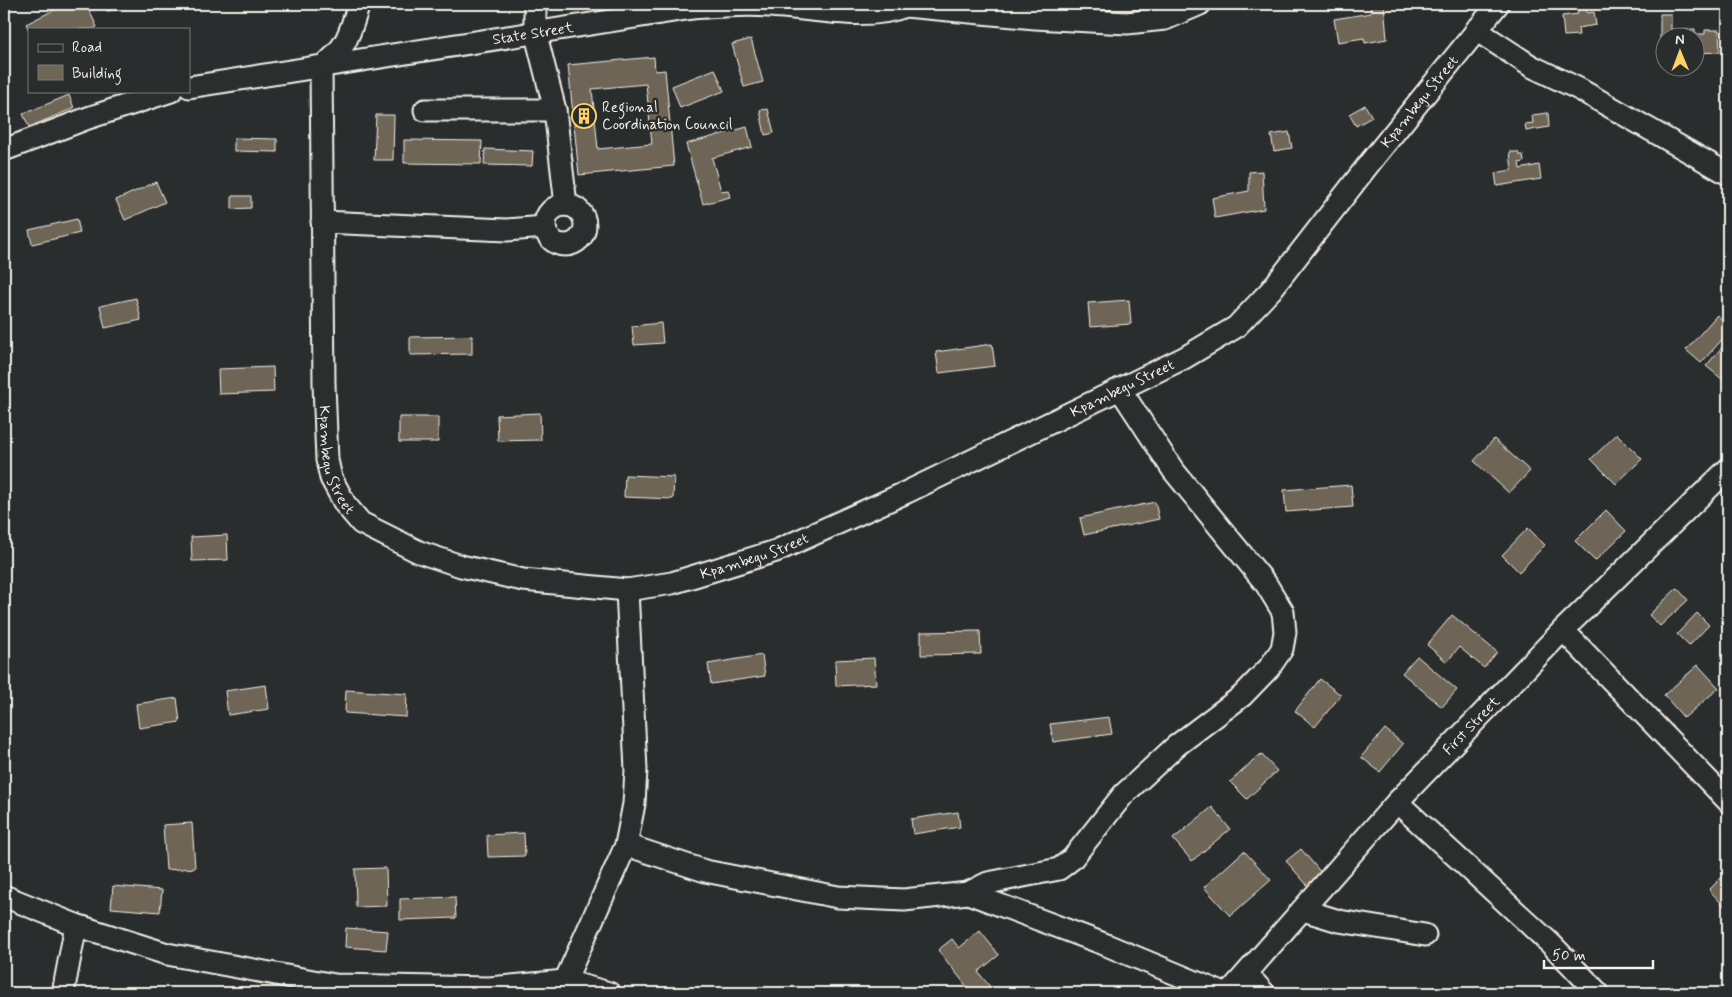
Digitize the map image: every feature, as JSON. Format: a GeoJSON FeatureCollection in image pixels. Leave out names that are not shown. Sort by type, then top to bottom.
{"type":"FeatureCollection","features":[{"type":"Feature","properties":{"kind":"street"},"geometry":{"type":"LineString","coordinates":[[321,68],[337,55],[346,43],[359,4]]}},
{"type":"Feature","properties":{"kind":"street"},"geometry":{"type":"LineString","coordinates":[[535,4],[535,31],[555,110],[566,205]]}},
{"type":"Feature","properties":{"kind":"street"},"geometry":{"type":"LineString","coordinates":[[971,11],[990,4]]}},
{"type":"Feature","properties":{"kind":"street","name":"State Street"},"geometry":{"type":"LineString","coordinates":[[190,87],[321,68],[535,31],[693,8],[731,5],[864,13],[893,11],[906,5],[971,11],[1096,12],[1150,22],[1186,12],[1200,4]]}},
{"type":"Feature","properties":{"kind":"street","name":"Kpambegu Street"},"geometry":{"type":"LineString","coordinates":[[321,68],[324,384],[327,460],[331,478],[346,504],[361,523],[419,552],[461,566],[523,580],[626,590],[672,583],[776,551],[907,492],[1217,340],[1236,327],[1250,314],[1498,4]]}},
{"type":"Feature","properties":{"kind":"street"},"geometry":{"type":"LineString","coordinates":[[1476,30],[1531,66],[1578,89],[1728,174]]}},
{"type":"Feature","properties":{"kind":"street"},"geometry":{"type":"LineString","coordinates":[[4,150],[88,118],[168,92]]}},
{"type":"Feature","properties":{"kind":"street"},"geometry":{"type":"LineString","coordinates":[[425,110],[555,110]]}},
{"type":"Feature","properties":{"kind":"street"},"geometry":{"type":"LineString","coordinates":[[566,205],[576,207],[583,215],[585,224],[583,234],[576,242],[567,245],[557,243],[549,237],[545,227],[547,216],[555,208],[566,205]]}},
{"type":"Feature","properties":{"kind":"street"},"geometry":{"type":"LineString","coordinates":[[322,222],[507,230],[545,227]]}},
{"type":"Feature","properties":{"kind":"street"},"geometry":{"type":"LineString","coordinates":[[626,845],[705,871],[838,897],[904,900],[968,893],[988,883],[1059,869],[1072,859],[1123,795],[1176,746],[1242,696],[1268,668],[1282,649],[1285,632],[1283,612],[1266,584],[1173,470],[1120,389]]}},
{"type":"Feature","properties":{"kind":"street","name":"First Street"},"geometry":{"type":"LineString","coordinates":[[1229,993],[1397,802],[1563,630],[1725,480]]}},
{"type":"Feature","properties":{"kind":"street"},"geometry":{"type":"LineString","coordinates":[[565,981],[626,845],[634,804],[636,770],[626,590]]}},
{"type":"Feature","properties":{"kind":"street"},"geometry":{"type":"LineString","coordinates":[[1563,630],[1728,801]]}},
{"type":"Feature","properties":{"kind":"street"},"geometry":{"type":"LineString","coordinates":[[1397,802],[1552,945],[1598,993]]}},
{"type":"Feature","properties":{"kind":"street"},"geometry":{"type":"LineString","coordinates":[[968,893],[1104,944],[1222,993]]}},
{"type":"Feature","properties":{"kind":"street"},"geometry":{"type":"LineString","coordinates":[[4,896],[76,925],[167,954],[336,989],[489,988],[565,981],[609,993]]}},
{"type":"Feature","properties":{"kind":"street"},"geometry":{"type":"LineString","coordinates":[[1303,910],[1339,921],[1425,935]]}},
{"type":"Feature","properties":{"kind":"street"},"geometry":{"type":"LineString","coordinates":[[63,993],[76,925]]}},
{"type":"Feature","properties":{"kind":"street"},"geometry":{"type":"LineString","coordinates":[[1247,974],[1264,993]]}},
{"type":"Feature","properties":{"kind":"building"},"geometry":{"type":"Polygon","coordinates":[[[66,4],[86,4],[97,27],[28,28],[26,24],[66,4]]]}},
{"type":"Feature","properties":{"kind":"building"},"geometry":{"type":"Polygon","coordinates":[[[105,4],[116,4],[117,10],[107,11],[105,4]]]}},
{"type":"Feature","properties":{"kind":"building"},"geometry":{"type":"Polygon","coordinates":[[[1370,4],[1384,4],[1387,39],[1365,43],[1364,38],[1338,42],[1334,19],[1371,13],[1370,4]]]}},
{"type":"Feature","properties":{"kind":"building"},"geometry":{"type":"Polygon","coordinates":[[[1577,4],[1589,4],[1586,5],[1587,13],[1594,12],[1596,25],[1578,28],[1579,35],[1564,36],[1562,16],[1578,14],[1577,4]]]}},
{"type":"Feature","properties":{"kind":"building"},"geometry":{"type":"Polygon","coordinates":[[[1660,14],[1671,14],[1671,28],[1660,28],[1660,14]]]}},
{"type":"Feature","properties":{"kind":"building"},"geometry":{"type":"Polygon","coordinates":[[[1705,30],[1719,30],[1720,52],[1704,53],[1705,30]]]}},
{"type":"Feature","properties":{"kind":"building"},"geometry":{"type":"Polygon","coordinates":[[[751,39],[763,82],[744,87],[732,44],[751,39]]]}},
{"type":"Feature","properties":{"kind":"building","name":"Regional Coordination Council"},"geometry":{"type":"Polygon","coordinates":[[[654,57],[655,71],[665,70],[674,166],[579,175],[568,65],[654,57]],[[646,84],[592,89],[598,149],[652,144],[646,84]]]}},
{"type":"Feature","properties":{"kind":"building"},"geometry":{"type":"Polygon","coordinates":[[[715,69],[724,91],[680,108],[672,86],[715,69]]]}},
{"type":"Feature","properties":{"kind":"building"},"geometry":{"type":"Polygon","coordinates":[[[69,95],[74,108],[29,127],[23,114],[69,95]]]}},
{"type":"Feature","properties":{"kind":"building"},"geometry":{"type":"Polygon","coordinates":[[[1365,105],[1372,117],[1356,126],[1349,114],[1365,105]]]}},
{"type":"Feature","properties":{"kind":"building"},"geometry":{"type":"Polygon","coordinates":[[[768,109],[774,133],[765,135],[760,110],[768,109]]]}},
{"type":"Feature","properties":{"kind":"building"},"geometry":{"type":"Polygon","coordinates":[[[1548,113],[1549,127],[1526,131],[1525,124],[1533,123],[1532,115],[1548,113]]]}},
{"type":"Feature","properties":{"kind":"building"},"geometry":{"type":"Polygon","coordinates":[[[376,115],[394,115],[393,160],[374,160],[376,115]]]}},
{"type":"Feature","properties":{"kind":"building"},"geometry":{"type":"Polygon","coordinates":[[[747,127],[752,147],[712,158],[721,191],[728,190],[730,197],[703,204],[686,144],[747,127]]]}},
{"type":"Feature","properties":{"kind":"building"},"geometry":{"type":"Polygon","coordinates":[[[1289,132],[1292,148],[1274,151],[1271,135],[1289,132]]]}},
{"type":"Feature","properties":{"kind":"building"},"geometry":{"type":"Polygon","coordinates":[[[234,138],[277,139],[277,152],[234,151],[234,138]]]}},
{"type":"Feature","properties":{"kind":"building"},"geometry":{"type":"Polygon","coordinates":[[[404,140],[482,141],[481,164],[404,163],[404,140]]]}},
{"type":"Feature","properties":{"kind":"building"},"geometry":{"type":"Polygon","coordinates":[[[485,149],[533,151],[532,166],[484,165],[485,149]]]}},
{"type":"Feature","properties":{"kind":"building"},"geometry":{"type":"Polygon","coordinates":[[[1510,152],[1518,152],[1519,155],[1523,155],[1524,162],[1519,163],[1520,169],[1539,165],[1541,179],[1497,186],[1495,173],[1512,170],[1510,152]]]}},
{"type":"Feature","properties":{"kind":"building"},"geometry":{"type":"Polygon","coordinates":[[[1262,171],[1264,209],[1215,218],[1212,198],[1249,191],[1249,172],[1262,171]]]}},
{"type":"Feature","properties":{"kind":"building"},"geometry":{"type":"Polygon","coordinates":[[[156,182],[165,202],[125,220],[116,200],[156,182]]]}},
{"type":"Feature","properties":{"kind":"building"},"geometry":{"type":"Polygon","coordinates":[[[232,196],[251,196],[251,208],[232,209],[232,196]]]}},
{"type":"Feature","properties":{"kind":"building"},"geometry":{"type":"Polygon","coordinates":[[[77,219],[80,233],[32,244],[29,230],[77,219]]]}},
{"type":"Feature","properties":{"kind":"building"},"geometry":{"type":"Polygon","coordinates":[[[136,298],[141,320],[105,328],[100,306],[136,298]]]}},
{"type":"Feature","properties":{"kind":"building"},"geometry":{"type":"Polygon","coordinates":[[[1129,300],[1131,324],[1090,327],[1088,303],[1129,300]]]}},
{"type":"Feature","properties":{"kind":"building"},"geometry":{"type":"Polygon","coordinates":[[[1717,315],[1728,325],[1728,333],[1701,363],[1686,350],[1717,315]]]}},
{"type":"Feature","properties":{"kind":"building"},"geometry":{"type":"Polygon","coordinates":[[[661,323],[663,343],[634,345],[632,326],[661,323]]]}},
{"type":"Feature","properties":{"kind":"building"},"geometry":{"type":"Polygon","coordinates":[[[472,336],[472,354],[410,355],[410,337],[472,336]]]}},
{"type":"Feature","properties":{"kind":"building"},"geometry":{"type":"Polygon","coordinates":[[[1728,340],[1728,384],[1706,366],[1728,340]]]}},
{"type":"Feature","properties":{"kind":"building"},"geometry":{"type":"Polygon","coordinates":[[[992,344],[995,366],[939,373],[936,352],[992,344]]]}},
{"type":"Feature","properties":{"kind":"building"},"geometry":{"type":"Polygon","coordinates":[[[273,367],[274,392],[219,394],[218,369],[273,367]]]}},
{"type":"Feature","properties":{"kind":"building"},"geometry":{"type":"Polygon","coordinates":[[[540,413],[541,440],[498,441],[497,415],[540,413]]]}},
{"type":"Feature","properties":{"kind":"building"},"geometry":{"type":"Polygon","coordinates":[[[399,417],[438,417],[438,442],[399,442],[399,417]]]}},
{"type":"Feature","properties":{"kind":"building"},"geometry":{"type":"Polygon","coordinates":[[[1617,434],[1642,459],[1616,484],[1591,459],[1617,434]]]}},
{"type":"Feature","properties":{"kind":"building"},"geometry":{"type":"Polygon","coordinates":[[[1494,439],[1530,471],[1509,493],[1474,461],[1494,439]]]}},
{"type":"Feature","properties":{"kind":"building"},"geometry":{"type":"Polygon","coordinates":[[[625,475],[674,477],[673,499],[624,497],[625,475]]]}},
{"type":"Feature","properties":{"kind":"building"},"geometry":{"type":"Polygon","coordinates":[[[1351,485],[1353,507],[1286,512],[1284,490],[1351,485]]]}},
{"type":"Feature","properties":{"kind":"building"},"geometry":{"type":"Polygon","coordinates":[[[1155,502],[1159,519],[1084,535],[1080,518],[1155,502]]]}},
{"type":"Feature","properties":{"kind":"building"},"geometry":{"type":"Polygon","coordinates":[[[1606,510],[1626,531],[1595,561],[1575,541],[1606,510]]]}},
{"type":"Feature","properties":{"kind":"building"},"geometry":{"type":"Polygon","coordinates":[[[1528,528],[1545,545],[1519,572],[1502,555],[1528,528]]]}},
{"type":"Feature","properties":{"kind":"building"},"geometry":{"type":"Polygon","coordinates":[[[227,535],[228,560],[192,561],[191,537],[227,535]]]}},
{"type":"Feature","properties":{"kind":"building"},"geometry":{"type":"Polygon","coordinates":[[[1677,588],[1688,600],[1660,626],[1649,615],[1677,588]]]}},
{"type":"Feature","properties":{"kind":"building"},"geometry":{"type":"Polygon","coordinates":[[[1697,613],[1709,625],[1689,646],[1677,634],[1697,613]]]}},
{"type":"Feature","properties":{"kind":"building"},"geometry":{"type":"Polygon","coordinates":[[[1452,615],[1497,652],[1484,668],[1459,647],[1447,662],[1427,645],[1452,615]]]}},
{"type":"Feature","properties":{"kind":"building"},"geometry":{"type":"Polygon","coordinates":[[[980,631],[981,654],[921,655],[921,632],[980,631]]]}},
{"type":"Feature","properties":{"kind":"building"},"geometry":{"type":"Polygon","coordinates":[[[762,655],[765,676],[711,684],[708,664],[762,655]]]}},
{"type":"Feature","properties":{"kind":"building"},"geometry":{"type":"Polygon","coordinates":[[[1417,656],[1457,690],[1442,707],[1402,673],[1417,656]]]}},
{"type":"Feature","properties":{"kind":"building"},"geometry":{"type":"Polygon","coordinates":[[[874,658],[876,684],[836,686],[835,660],[874,658]]]}},
{"type":"Feature","properties":{"kind":"building"},"geometry":{"type":"Polygon","coordinates":[[[1698,665],[1719,688],[1684,718],[1664,695],[1698,665]]]}},
{"type":"Feature","properties":{"kind":"building"},"geometry":{"type":"Polygon","coordinates":[[[1320,679],[1341,695],[1315,727],[1295,711],[1320,679]]]}},
{"type":"Feature","properties":{"kind":"building"},"geometry":{"type":"Polygon","coordinates":[[[266,685],[269,709],[228,715],[225,691],[266,685]]]}},
{"type":"Feature","properties":{"kind":"building"},"geometry":{"type":"Polygon","coordinates":[[[346,690],[407,694],[406,717],[345,713],[346,690]]]}},
{"type":"Feature","properties":{"kind":"building"},"geometry":{"type":"Polygon","coordinates":[[[177,698],[180,722],[139,728],[136,704],[177,698]]]}},
{"type":"Feature","properties":{"kind":"building"},"geometry":{"type":"Polygon","coordinates":[[[1109,717],[1112,734],[1053,742],[1050,724],[1109,717]]]}},
{"type":"Feature","properties":{"kind":"building"},"geometry":{"type":"Polygon","coordinates":[[[1385,729],[1403,744],[1380,772],[1361,757],[1385,729]]]}},
{"type":"Feature","properties":{"kind":"building"},"geometry":{"type":"Polygon","coordinates":[[[1261,754],[1277,771],[1247,799],[1230,782],[1261,754]]]}},
{"type":"Feature","properties":{"kind":"building"},"geometry":{"type":"Polygon","coordinates":[[[1212,807],[1230,829],[1192,861],[1173,839],[1212,807]]]}},
{"type":"Feature","properties":{"kind":"building"},"geometry":{"type":"Polygon","coordinates":[[[958,812],[960,827],[913,834],[911,819],[958,812]]]}},
{"type":"Feature","properties":{"kind":"building"},"geometry":{"type":"Polygon","coordinates":[[[192,823],[195,868],[166,870],[163,825],[192,823]]]}},
{"type":"Feature","properties":{"kind":"building"},"geometry":{"type":"Polygon","coordinates":[[[524,833],[525,856],[488,857],[487,835],[524,833]]]}},
{"type":"Feature","properties":{"kind":"building"},"geometry":{"type":"Polygon","coordinates":[[[1301,849],[1322,874],[1308,886],[1286,861],[1301,849]]]}},
{"type":"Feature","properties":{"kind":"building"},"geometry":{"type":"Polygon","coordinates":[[[1244,851],[1271,880],[1230,916],[1204,887],[1244,851]]]}},
{"type":"Feature","properties":{"kind":"building"},"geometry":{"type":"Polygon","coordinates":[[[386,868],[387,906],[356,907],[355,869],[386,868]]]}},
{"type":"Feature","properties":{"kind":"building"},"geometry":{"type":"Polygon","coordinates":[[[1723,876],[1728,882],[1728,910],[1709,890],[1723,876]]]}},
{"type":"Feature","properties":{"kind":"building"},"geometry":{"type":"Polygon","coordinates":[[[113,886],[162,890],[160,912],[111,908],[113,886]]]}},
{"type":"Feature","properties":{"kind":"building"},"geometry":{"type":"Polygon","coordinates":[[[455,897],[456,918],[400,920],[400,899],[455,897]]]}},
{"type":"Feature","properties":{"kind":"building"},"geometry":{"type":"Polygon","coordinates":[[[346,928],[388,931],[386,950],[345,947],[346,928]]]}},
{"type":"Feature","properties":{"kind":"building"},"geometry":{"type":"Polygon","coordinates":[[[980,931],[999,955],[978,972],[991,988],[985,993],[972,993],[938,950],[952,939],[959,948],[980,931]]]}},
{"type":"Feature","properties":{"kind":"place","name":"Regional Coordination Council"},"geometry":{"type":"Point","coordinates":[584,116]}}]}
